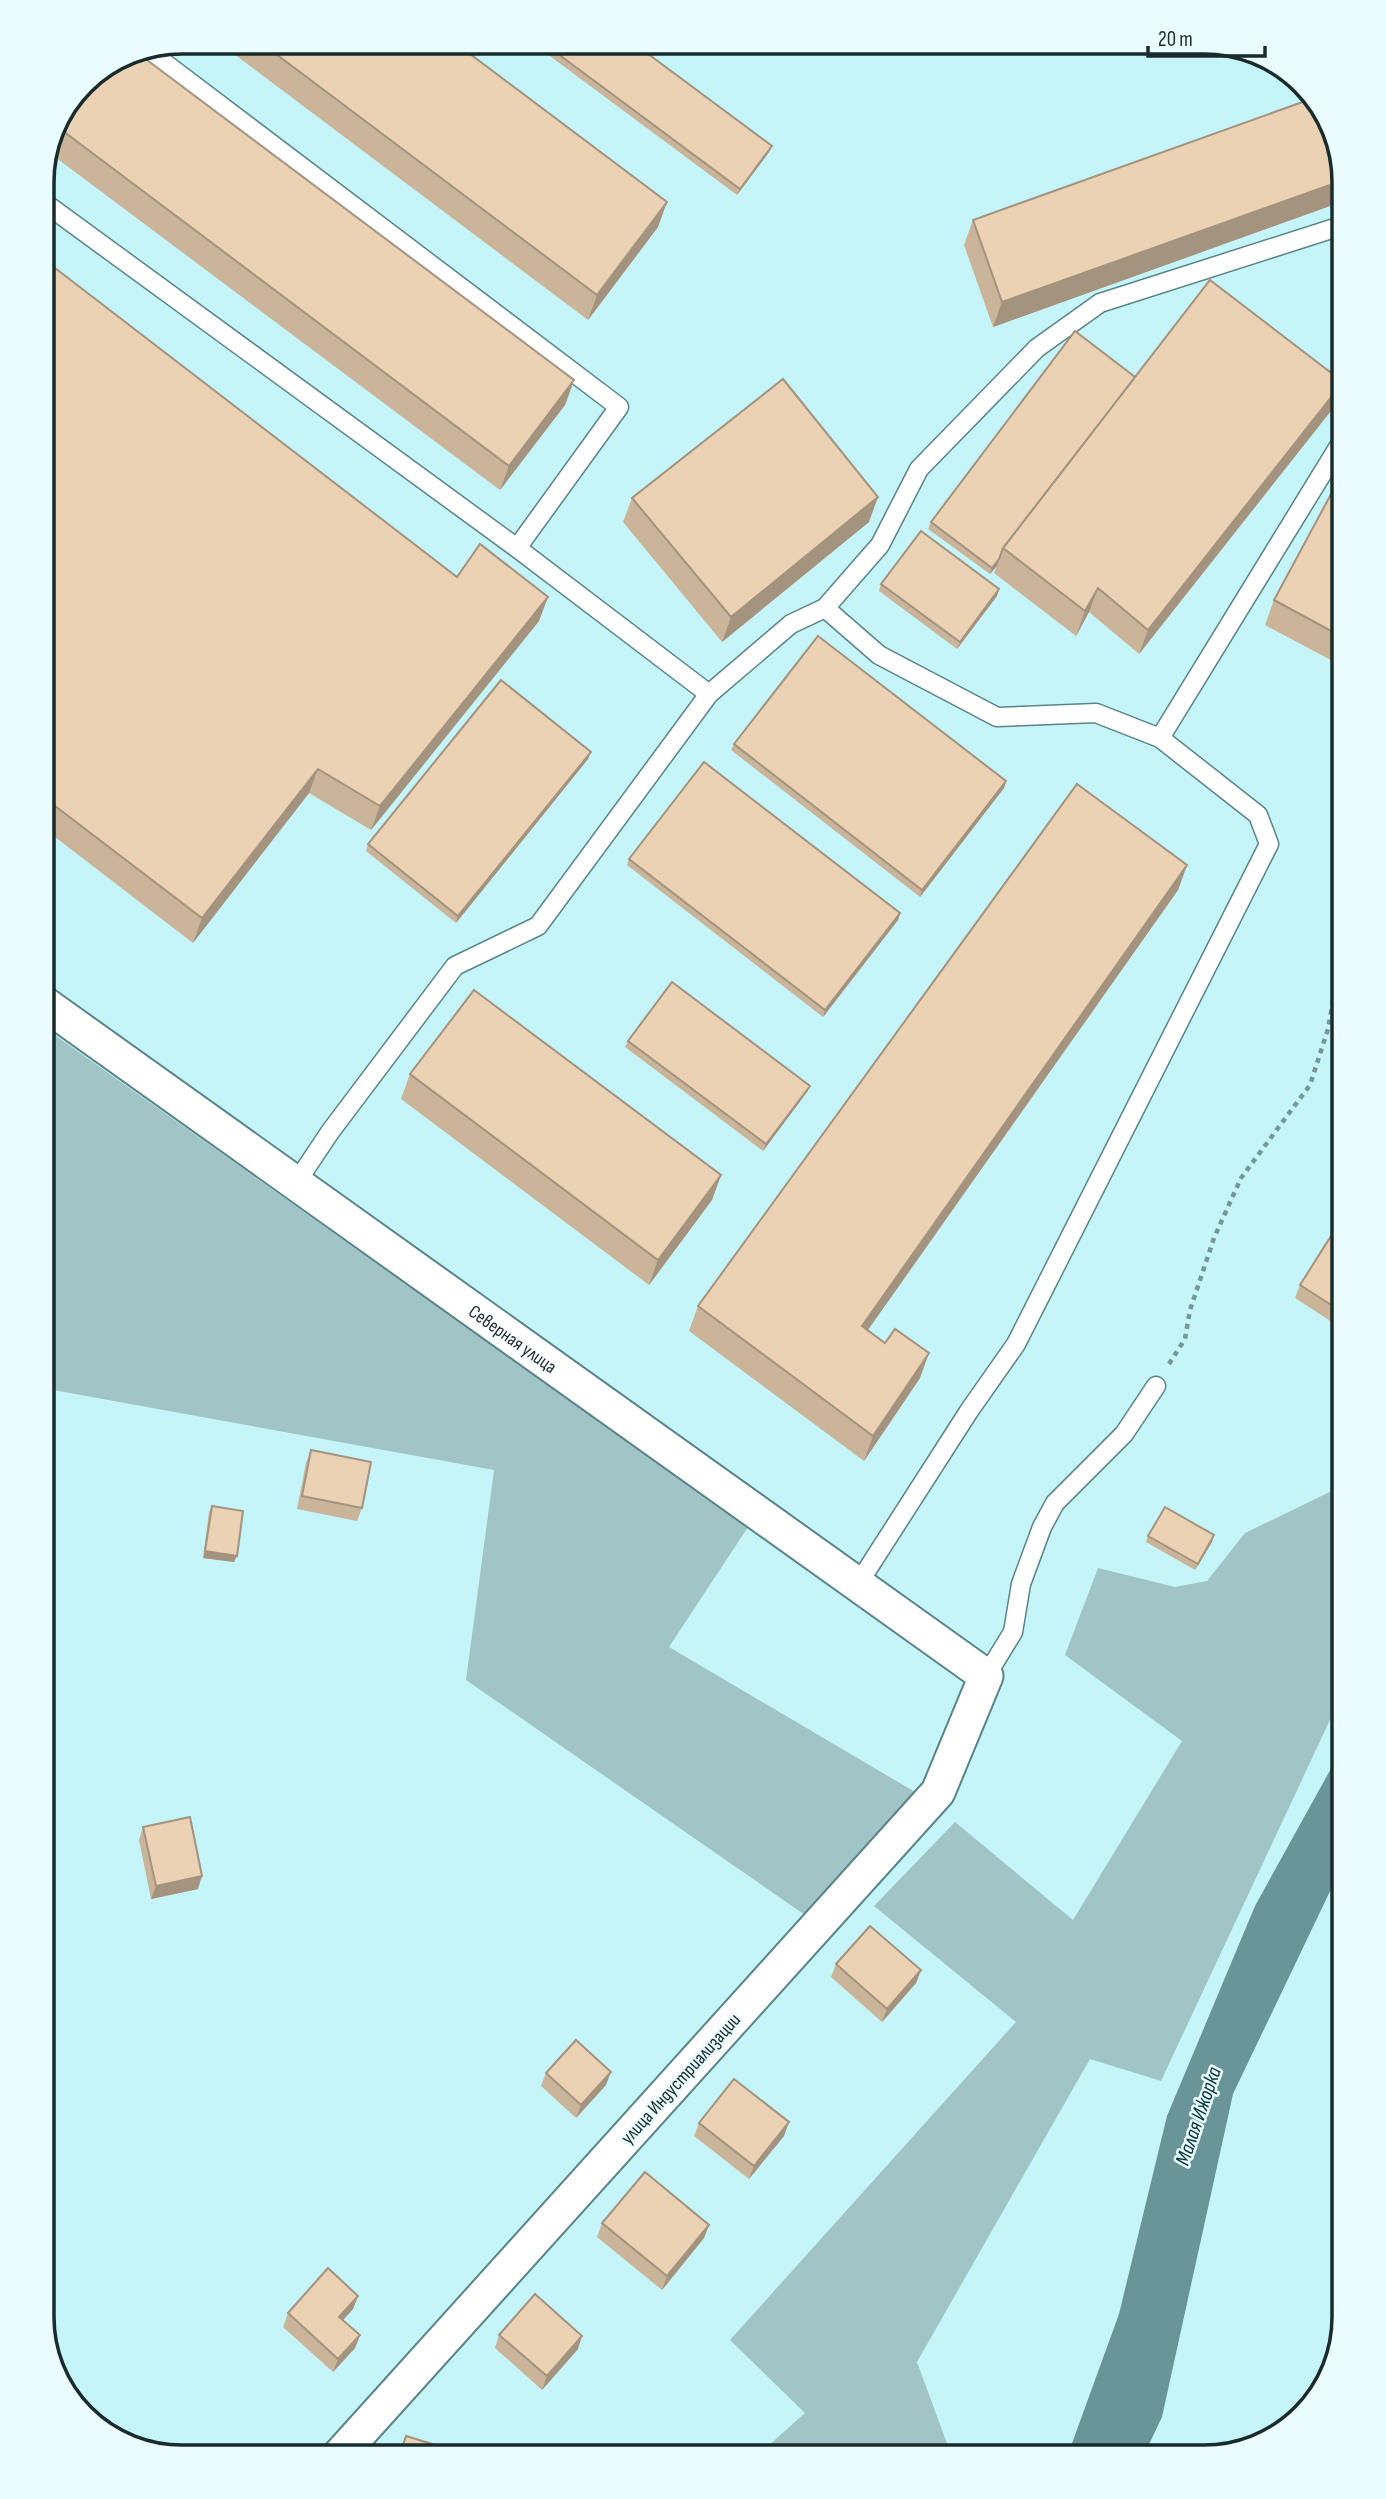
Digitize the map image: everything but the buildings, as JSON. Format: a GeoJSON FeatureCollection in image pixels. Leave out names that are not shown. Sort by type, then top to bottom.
{"type":"FeatureCollection","features":[{"type":"Feature","properties":{"kind":"street","name":"Северная улица"},"geometry":{"type":"LineString","coordinates":[[55,1011],[986,1676]]}},
{"type":"Feature","properties":{"kind":"street","name":"улица Индустриализации"},"geometry":{"type":"LineString","coordinates":[[350,2444],[938,1792],[986,1676]]}},
{"type":"Feature","properties":{"kind":"lane"},"geometry":{"type":"LineString","coordinates":[[157,57],[619,407],[517,548]]}},
{"type":"Feature","properties":{"kind":"lane"},"geometry":{"type":"LineString","coordinates":[[55,210],[517,548],[709,694]]}},
{"type":"Feature","properties":{"kind":"lane"},"geometry":{"type":"LineString","coordinates":[[296,1183],[330,1132],[455,966],[538,926],[709,694],[790,624],[825,608],[880,545],[919,469],[1037,348],[1100,303],[1332,229]]}},
{"type":"Feature","properties":{"kind":"lane"},"geometry":{"type":"LineString","coordinates":[[1160,738],[1332,458]]}},
{"type":"Feature","properties":{"kind":"lane"},"geometry":{"type":"LineString","coordinates":[[825,608],[879,655],[997,717],[1096,713],[1160,738],[1258,815],[1269,844],[1016,1344],[969,1411],[858,1584]]}},
{"type":"Feature","properties":{"kind":"lane"},"geometry":{"type":"LineString","coordinates":[[986,1676],[1013,1632],[1021,1584],[1042,1527],[1055,1503],[1124,1434],[1156,1386]]}},
{"type":"Feature","properties":{"kind":"path"},"geometry":{"type":"LineString","coordinates":[[1156,1386],[1185,1339],[1190,1310],[1214,1238],[1241,1178],[1310,1084],[1328,1029],[1332,1006]]}},
{"type":"Feature","properties":{"kind":"shaded area"},"geometry":{"type":"Polygon","coordinates":[[[55,1035],[748,1527],[669,1647],[915,1792],[805,1915],[466,1680],[494,1470],[54,1390],[55,1035]]]}},
{"type":"Feature","properties":{"kind":"shaded area"},"geometry":{"type":"Polygon","coordinates":[[[1332,1491],[1332,1716],[1161,2081],[1090,2059],[917,2362],[947,2445],[770,2445],[805,2413],[730,2340],[1016,2022],[874,1906],[955,1822],[1073,1920],[1182,1741],[1065,1655],[1098,1568],[1175,1587],[1207,1581],[1245,1533],[1332,1491]]]}},
{"type":"Feature","properties":{"kind":"water","name":"Малая Ижорка"},"geometry":{"type":"Polygon","coordinates":[[[1332,1767],[1332,1887],[1233,2094],[1162,2417],[1149,2445],[1071,2445],[1119,2314],[1167,2116],[1255,1906],[1332,1767]]]}}]}
